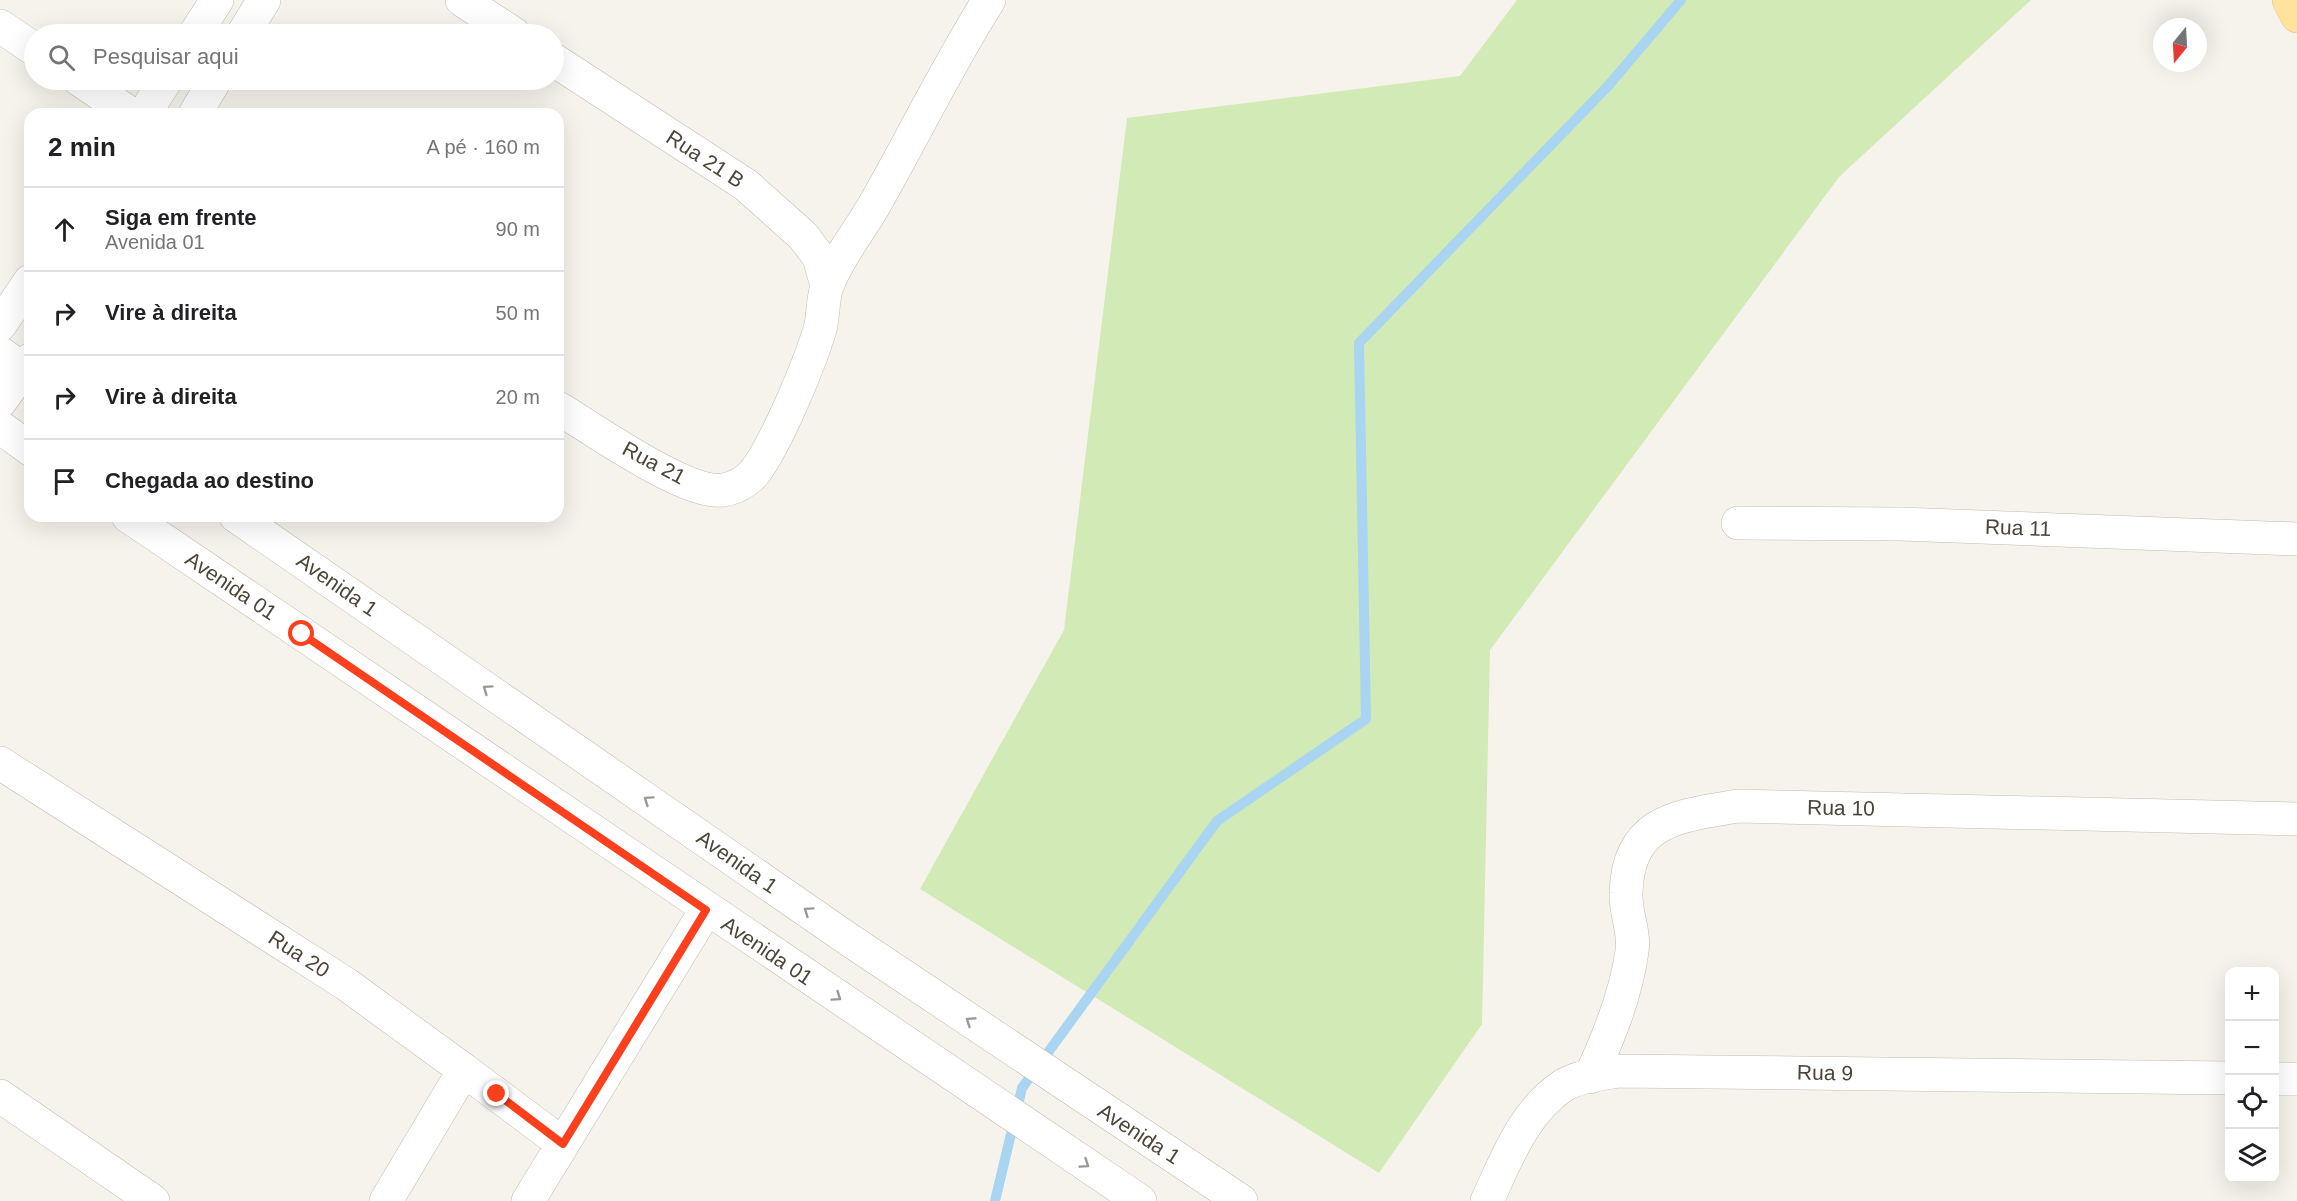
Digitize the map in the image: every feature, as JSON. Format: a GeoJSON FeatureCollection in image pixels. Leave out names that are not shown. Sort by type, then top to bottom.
{"type":"FeatureCollection","features":[{"type":"Feature","properties":{"kind":"main road"},"geometry":{"type":"LineString","coordinates":[[2289,0],[2297,16]]}},
{"type":"Feature","properties":{"kind":"street"},"geometry":{"type":"LineString","coordinates":[[201,24],[217,0]]}},
{"type":"Feature","properties":{"kind":"street"},"geometry":{"type":"LineString","coordinates":[[249,24],[264,0]]}},
{"type":"Feature","properties":{"kind":"street"},"geometry":{"type":"LineString","coordinates":[[462,0],[499,24]]}},
{"type":"Feature","properties":{"kind":"street"},"geometry":{"type":"LineString","coordinates":[[827,286],[875,205],[961,44],[989,0]]}},
{"type":"Feature","properties":{"kind":"street"},"geometry":{"type":"LineString","coordinates":[[0,26],[24,42]]}},
{"type":"Feature","properties":{"kind":"street","name":"Rua 21 B"},"geometry":{"type":"LineString","coordinates":[[564,67],[746,185],[803,236],[819,257],[827,286]]}},
{"type":"Feature","properties":{"kind":"street"},"geometry":{"type":"LineString","coordinates":[[95,90],[122,108]]}},
{"type":"Feature","properties":{"kind":"street"},"geometry":{"type":"LineString","coordinates":[[148,108],[160,90]]}},
{"type":"Feature","properties":{"kind":"street"},"geometry":{"type":"LineString","coordinates":[[199,108],[209,90]]}},
{"type":"Feature","properties":{"kind":"street","name":"Rua 21"},"geometry":{"type":"LineString","coordinates":[[564,412],[648,462],[704,489],[722,490],[741,485],[754,473],[771,445],[809,360],[825,308],[827,286]]}},
{"type":"Feature","properties":{"kind":"street"},"geometry":{"type":"LineString","coordinates":[[0,325],[24,290]]}},
{"type":"Feature","properties":{"kind":"street"},"geometry":{"type":"LineString","coordinates":[[0,402],[21,364]]}},
{"type":"Feature","properties":{"kind":"street"},"geometry":{"type":"LineString","coordinates":[[0,427],[24,445]]}},
{"type":"Feature","properties":{"kind":"street","name":"Avenida 01"},"geometry":{"type":"LineString","coordinates":[[137,522],[706,910],[1140,1201]]}},
{"type":"Feature","properties":{"kind":"street","name":"Avenida 1"},"geometry":{"type":"LineString","coordinates":[[245,522],[1018,1053],[1241,1201]]}},
{"type":"Feature","properties":{"kind":"street","name":"Rua 11"},"geometry":{"type":"LineString","coordinates":[[1738,523],[1912,524],[2297,539]]}},
{"type":"Feature","properties":{"kind":"street","name":"Rua 20"},"geometry":{"type":"LineString","coordinates":[[0,763],[346,984],[563,1144]]}},
{"type":"Feature","properties":{"kind":"street","name":"Rua 10"},"geometry":{"type":"LineString","coordinates":[[1590,1077],[1610,1034],[1633,949],[1625,894],[1637,846],[1650,830],[1684,815],[1738,806],[2297,819]]}},
{"type":"Feature","properties":{"kind":"street"},"geometry":{"type":"LineString","coordinates":[[528,1201],[706,910]]}},
{"type":"Feature","properties":{"kind":"street"},"geometry":{"type":"LineString","coordinates":[[386,1201],[464,1070]]}},
{"type":"Feature","properties":{"kind":"street","name":"Rua 9"},"geometry":{"type":"LineString","coordinates":[[1487,1201],[1521,1131],[1542,1104],[1565,1084],[1618,1071],[2225,1078]]}},
{"type":"Feature","properties":{"kind":"street"},"geometry":{"type":"LineString","coordinates":[[2279,1078],[2297,1079]]}},
{"type":"Feature","properties":{"kind":"street"},"geometry":{"type":"LineString","coordinates":[[0,1096],[153,1201]]}},
{"type":"Feature","properties":{"kind":"green space"},"geometry":{"type":"Polygon","coordinates":[[[1517,0],[2031,0],[1839,177],[1490,650],[1482,1024],[1379,1173],[920,889],[1064,630],[1127,118],[1460,76],[1517,0]]]}},
{"type":"Feature","properties":{"kind":"waterway"},"geometry":{"type":"LineString","coordinates":[[995,1201],[1022,1088],[1217,821],[1366,719],[1359,343],[1608,86],[1681,0]]}},
{"type":"Feature","properties":{"kind":"route"},"geometry":{"type":"LineString","coordinates":[[302,634],[706,910],[563,1144],[497,1094]]}}]}
